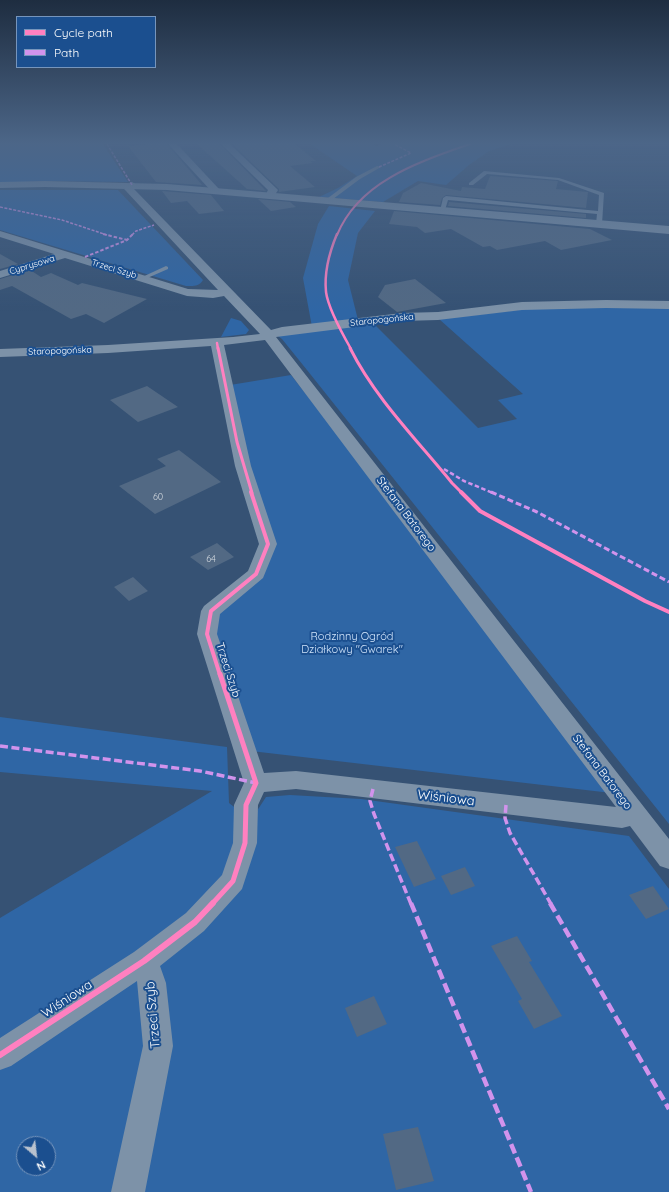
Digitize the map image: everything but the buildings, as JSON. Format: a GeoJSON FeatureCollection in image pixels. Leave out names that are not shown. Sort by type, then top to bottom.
{"type":"FeatureCollection","features":[{"type":"Feature","properties":{"kind":"street","name":"Stefana Batorego"},"geometry":{"type":"LineString","coordinates":[[139,200],[268,335],[669,858]]}},
{"type":"Feature","properties":{"kind":"street"},"geometry":{"type":"LineString","coordinates":[[311,200],[442,210],[600,219],[669,230]]}},
{"type":"Feature","properties":{"kind":"street","name":"Trzeci Szyb"},"geometry":{"type":"LineString","coordinates":[[0,234],[187,292],[213,294],[228,292]]}},
{"type":"Feature","properties":{"kind":"street","name":"Cyprysowa"},"geometry":{"type":"LineString","coordinates":[[0,275],[65,254]]}},
{"type":"Feature","properties":{"kind":"street","name":"Staropogońska"},"geometry":{"type":"LineString","coordinates":[[0,353],[218,343],[258,338],[282,331],[394,318],[438,316],[522,306],[599,304],[669,305]]}},
{"type":"Feature","properties":{"kind":"street","name":"Trzeci Szyb"},"geometry":{"type":"LineString","coordinates":[[218,343],[240,454],[268,544],[256,574],[211,611],[207,634],[256,783]]}},
{"type":"Feature","properties":{"kind":"street","name":"Wiśniowa"},"geometry":{"type":"LineString","coordinates":[[256,783],[296,780],[622,818],[636,816]]}},
{"type":"Feature","properties":{"kind":"street"},"geometry":{"type":"LineString","coordinates":[[144,961],[196,922],[233,881],[245,842],[246,804],[256,783]]}},
{"type":"Feature","properties":{"kind":"street","name":"Trzeci Szyb"},"geometry":{"type":"LineString","coordinates":[[126,1191],[158,1046],[152,983],[144,961]]}},
{"type":"Feature","properties":{"kind":"street","name":"Wiśniowa"},"geometry":{"type":"LineString","coordinates":[[0,1055],[144,961]]}},
{"type":"Feature","properties":{"kind":"lane"},"geometry":{"type":"LineString","coordinates":[[600,219],[602,200]]}},
{"type":"Feature","properties":{"kind":"lane"},"geometry":{"type":"LineString","coordinates":[[143,278],[166,268]]}},
{"type":"Feature","properties":{"kind":"green space"},"geometry":{"type":"Polygon","coordinates":[[[0,200],[127,200],[203,280],[198,285],[186,286],[0,230],[0,200]]]}},
{"type":"Feature","properties":{"kind":"green space"},"geometry":{"type":"Polygon","coordinates":[[[353,200],[387,200],[383,202],[353,200]]]}},
{"type":"Feature","properties":{"kind":"green space"},"geometry":{"type":"Polygon","coordinates":[[[329,206],[375,211],[358,233],[348,280],[358,320],[369,319],[478,428],[517,419],[498,400],[523,394],[439,319],[545,307],[669,308],[669,824],[282,339],[271,331],[312,327],[303,278],[318,224],[329,206]]]}},
{"type":"Feature","properties":{"kind":"green space"},"geometry":{"type":"Polygon","coordinates":[[[231,318],[241,321],[249,330],[246,334],[221,337],[231,318]]]}},
{"type":"Feature","properties":{"kind":"green space","name":"Rodzinny Ogród Działkowy \"Gwarek\""},"geometry":{"type":"Polygon","coordinates":[[[291,375],[620,794],[251,751],[206,619],[256,574],[268,544],[224,386],[291,375]]]}},
{"type":"Feature","properties":{"kind":"green space"},"geometry":{"type":"Polygon","coordinates":[[[0,717],[227,747],[229,803],[251,820],[266,797],[290,795],[361,799],[629,836],[669,889],[669,1192],[0,1192],[0,918],[212,791],[0,772],[0,717]]]}},
{"type":"Feature","properties":{"kind":"marked path"},"geometry":{"type":"LineString","coordinates":[[0,207],[62,220],[89,228],[102,234],[127,240]]}},
{"type":"Feature","properties":{"kind":"marked path"},"geometry":{"type":"LineString","coordinates":[[85,257],[127,240],[136,231],[154,225]]}},
{"type":"Feature","properties":{"kind":"marked path"},"geometry":{"type":"LineString","coordinates":[[444,469],[464,481],[537,512],[669,582]]}},
{"type":"Feature","properties":{"kind":"marked path"},"geometry":{"type":"LineString","coordinates":[[0,746],[200,771],[256,783]]}},
{"type":"Feature","properties":{"kind":"marked path"},"geometry":{"type":"LineString","coordinates":[[373,789],[370,801],[374,814],[531,1192]]}},
{"type":"Feature","properties":{"kind":"marked path"},"geometry":{"type":"LineString","coordinates":[[506,805],[505,818],[510,833],[669,1109]]}},
{"type":"Feature","properties":{"kind":"cycle path"},"geometry":{"type":"LineString","coordinates":[[360,200],[340,227],[333,244],[327,264],[326,293],[337,323],[360,368],[385,402],[452,483],[480,511],[645,601],[669,612]]}},
{"type":"Feature","properties":{"kind":"cycle path"},"geometry":{"type":"LineString","coordinates":[[0,1055],[144,961],[195,922],[233,881],[245,843],[246,805],[256,783],[207,634],[211,611],[256,574],[268,544],[243,466],[217,343]]}}]}
